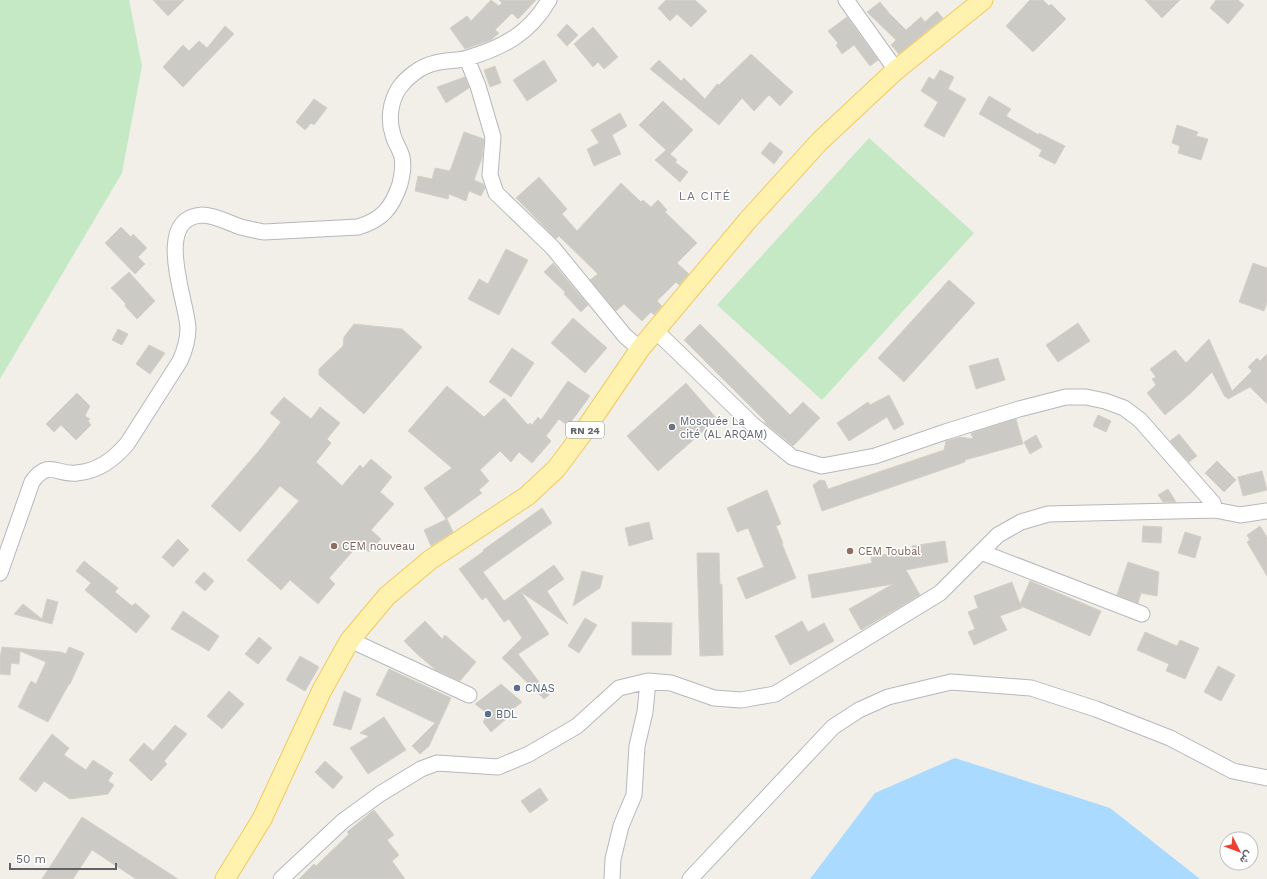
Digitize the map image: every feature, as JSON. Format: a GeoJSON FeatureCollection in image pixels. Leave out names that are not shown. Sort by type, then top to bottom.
{"type":"FeatureCollection","features":[{"type":"Feature","properties":{"kind":"main road","name":"RN 24"},"geometry":{"type":"LineString","coordinates":[[225,879],[262,819],[322,690],[350,640],[386,596],[425,564],[527,496],[556,469],[580,438],[640,349],[748,220],[820,141],[896,70],[983,0]]}},
{"type":"Feature","properties":{"kind":"street"},"geometry":{"type":"LineString","coordinates":[[0,573],[32,482],[40,474],[50,469],[75,474],[90,471],[104,465],[117,456],[127,444],[180,360],[186,344],[188,326],[176,269],[176,239],[182,226],[192,218],[201,215],[211,216],[252,230],[264,232],[358,227],[377,219],[385,213],[391,205],[396,195],[402,175],[402,156],[393,136],[390,124],[390,111],[393,99],[399,88],[409,77],[421,69],[435,63],[467,58],[505,44],[523,33],[538,18],[549,0]]}},
{"type":"Feature","properties":{"kind":"street"},"geometry":{"type":"LineString","coordinates":[[846,0],[896,70]]}},
{"type":"Feature","properties":{"kind":"street"},"geometry":{"type":"LineString","coordinates":[[467,58],[478,86],[493,137],[490,175],[496,193],[553,248],[624,336],[640,349]]}},
{"type":"Feature","properties":{"kind":"street"},"geometry":{"type":"LineString","coordinates":[[656,331],[752,424],[792,457],[822,466],[875,456],[1019,409],[1066,397],[1086,397],[1106,401],[1124,408],[1140,420],[1213,503],[1215,510]]}},
{"type":"Feature","properties":{"kind":"street"},"geometry":{"type":"LineString","coordinates":[[281,879],[343,821],[380,794],[421,769],[437,763],[498,767],[529,754],[577,726],[619,688],[648,681],[671,683],[714,698],[741,700],[775,694],[940,593],[998,535],[1022,522],[1048,514],[1215,510],[1240,515],[1267,511]]}},
{"type":"Feature","properties":{"kind":"street"},"geometry":{"type":"LineString","coordinates":[[981,552],[1142,614]]}},
{"type":"Feature","properties":{"kind":"street"},"geometry":{"type":"LineString","coordinates":[[350,640],[469,695]]}},
{"type":"Feature","properties":{"kind":"street"},"geometry":{"type":"LineString","coordinates":[[612,879],[613,859],[621,826],[634,794],[637,746],[645,712],[648,681]]}},
{"type":"Feature","properties":{"kind":"street"},"geometry":{"type":"LineString","coordinates":[[690,879],[833,727],[859,710],[888,697],[951,682],[1031,688],[1096,708],[1170,738],[1233,770],[1267,778]]}},
{"type":"Feature","properties":{"kind":"green space"},"geometry":{"type":"Polygon","coordinates":[[[0,0],[129,0],[142,66],[122,173],[0,379],[0,0]]]}},
{"type":"Feature","properties":{"kind":"green space"},"geometry":{"type":"Polygon","coordinates":[[[869,138],[974,233],[822,400],[717,305],[869,138]]]}},
{"type":"Feature","properties":{"kind":"water"},"geometry":{"type":"Polygon","coordinates":[[[955,758],[1110,808],[1200,879],[810,879],[875,793],[955,758]]]}},
{"type":"Feature","properties":{"kind":"building"},"geometry":{"type":"Polygon","coordinates":[[[153,0],[184,0],[168,16],[153,0]]]}},
{"type":"Feature","properties":{"kind":"building"},"geometry":{"type":"Polygon","coordinates":[[[491,0],[499,6],[502,3],[499,0],[536,0],[518,19],[512,13],[495,30],[499,33],[491,40],[465,49],[450,28],[467,16],[471,21],[491,0]]]}},
{"type":"Feature","properties":{"kind":"building"},"geometry":{"type":"Polygon","coordinates":[[[666,0],[695,0],[707,11],[691,27],[677,14],[670,21],[658,8],[666,0]]]}},
{"type":"Feature","properties":{"kind":"building"},"geometry":{"type":"Polygon","coordinates":[[[1030,0],[1043,0],[1049,6],[1051,4],[1066,19],[1033,52],[1006,26],[1030,0]]]}},
{"type":"Feature","properties":{"kind":"building"},"geometry":{"type":"Polygon","coordinates":[[[1145,0],[1180,0],[1162,18],[1145,0]]]}},
{"type":"Feature","properties":{"kind":"building"},"geometry":{"type":"Polygon","coordinates":[[[1216,0],[1238,0],[1244,5],[1228,24],[1210,8],[1216,0]]]}},
{"type":"Feature","properties":{"kind":"building"},"geometry":{"type":"Polygon","coordinates":[[[880,2],[906,30],[921,17],[925,22],[937,11],[943,18],[899,54],[891,45],[896,40],[867,12],[880,2]]]}},
{"type":"Feature","properties":{"kind":"building"},"geometry":{"type":"Polygon","coordinates":[[[847,17],[878,60],[870,66],[854,45],[842,54],[836,45],[838,43],[828,31],[847,17]]]}},
{"type":"Feature","properties":{"kind":"building"},"geometry":{"type":"Polygon","coordinates":[[[567,24],[578,35],[567,46],[557,35],[567,24]]]}},
{"type":"Feature","properties":{"kind":"building"},"geometry":{"type":"Polygon","coordinates":[[[225,26],[234,34],[183,87],[163,67],[183,45],[189,51],[199,41],[207,48],[225,26]]]}},
{"type":"Feature","properties":{"kind":"building"},"geometry":{"type":"Polygon","coordinates":[[[593,27],[618,57],[604,69],[598,62],[593,67],[574,44],[593,27]]]}},
{"type":"Feature","properties":{"kind":"building"},"geometry":{"type":"Polygon","coordinates":[[[751,54],[793,92],[780,106],[769,95],[754,111],[742,98],[719,125],[650,69],[659,60],[681,81],[684,78],[705,99],[717,84],[719,85],[751,54]]]}},
{"type":"Feature","properties":{"kind":"building"},"geometry":{"type":"Polygon","coordinates":[[[544,60],[557,81],[527,101],[513,80],[544,60]]]}},
{"type":"Feature","properties":{"kind":"building"},"geometry":{"type":"Polygon","coordinates":[[[495,66],[501,83],[490,87],[484,70],[495,66]]]}},
{"type":"Feature","properties":{"kind":"building"},"geometry":{"type":"Polygon","coordinates":[[[940,70],[954,77],[948,89],[966,99],[944,137],[924,126],[938,102],[921,91],[929,77],[934,80],[940,70]]]}},
{"type":"Feature","properties":{"kind":"building"},"geometry":{"type":"Polygon","coordinates":[[[465,77],[469,88],[446,103],[437,87],[465,77]]]}},
{"type":"Feature","properties":{"kind":"building"},"geometry":{"type":"Polygon","coordinates":[[[989,96],[1011,109],[1006,116],[1039,135],[1039,133],[1065,146],[1055,164],[1039,156],[1042,150],[979,114],[989,96]]]}},
{"type":"Feature","properties":{"kind":"building"},"geometry":{"type":"Polygon","coordinates":[[[314,99],[327,108],[314,125],[311,123],[305,130],[296,122],[314,99]]]}},
{"type":"Feature","properties":{"kind":"building"},"geometry":{"type":"Polygon","coordinates":[[[663,101],[693,130],[670,154],[677,160],[675,162],[688,172],[680,182],[655,160],[666,150],[639,125],[663,101]]]}},
{"type":"Feature","properties":{"kind":"building"},"geometry":{"type":"Polygon","coordinates":[[[620,113],[627,126],[612,135],[621,154],[594,166],[587,149],[599,143],[591,130],[620,113]]]}},
{"type":"Feature","properties":{"kind":"building"},"geometry":{"type":"Polygon","coordinates":[[[1177,125],[1198,132],[1196,136],[1208,139],[1201,160],[1178,153],[1180,146],[1172,143],[1177,125]]]}},
{"type":"Feature","properties":{"kind":"building"},"geometry":{"type":"Polygon","coordinates":[[[464,132],[484,139],[482,158],[474,180],[483,184],[485,188],[481,196],[469,191],[466,201],[449,194],[448,199],[415,191],[418,176],[432,179],[435,168],[450,171],[464,132]]]}},
{"type":"Feature","properties":{"kind":"building"},"geometry":{"type":"Polygon","coordinates":[[[770,142],[783,152],[774,164],[761,153],[770,142]]]}},
{"type":"Feature","properties":{"kind":"building"},"geometry":{"type":"Polygon","coordinates":[[[539,177],[567,209],[562,214],[577,231],[621,183],[641,202],[643,200],[651,207],[658,200],[667,210],[665,212],[697,243],[677,263],[689,274],[679,285],[676,282],[657,301],[662,306],[654,315],[651,312],[642,321],[624,304],[616,311],[590,280],[598,274],[559,236],[556,239],[516,198],[539,177]]]}},
{"type":"Feature","properties":{"kind":"building"},"geometry":{"type":"Polygon","coordinates":[[[121,227],[131,237],[133,234],[147,248],[138,257],[145,264],[135,274],[105,243],[121,227]]]}},
{"type":"Feature","properties":{"kind":"building"},"geometry":{"type":"Polygon","coordinates":[[[506,249],[528,260],[499,315],[468,299],[479,279],[488,284],[506,249]]]}},
{"type":"Feature","properties":{"kind":"building"},"geometry":{"type":"Polygon","coordinates":[[[553,263],[588,305],[581,312],[564,294],[565,292],[544,272],[553,263]]]}},
{"type":"Feature","properties":{"kind":"building"},"geometry":{"type":"Polygon","coordinates":[[[1253,263],[1267,268],[1267,303],[1264,311],[1239,302],[1253,263]]]}},
{"type":"Feature","properties":{"kind":"building"},"geometry":{"type":"Polygon","coordinates":[[[129,272],[155,301],[137,319],[125,306],[126,304],[111,288],[129,272]]]}},
{"type":"Feature","properties":{"kind":"building"},"geometry":{"type":"Polygon","coordinates":[[[949,280],[975,303],[904,382],[878,358],[949,280]]]}},
{"type":"Feature","properties":{"kind":"building"},"geometry":{"type":"Polygon","coordinates":[[[573,318],[607,348],[585,373],[551,343],[573,318]]]}},
{"type":"Feature","properties":{"kind":"building"},"geometry":{"type":"Polygon","coordinates":[[[1078,323],[1090,341],[1058,362],[1046,345],[1078,323]]]}},
{"type":"Feature","properties":{"kind":"building"},"geometry":{"type":"Polygon","coordinates":[[[354,324],[402,329],[422,347],[364,414],[319,375],[319,369],[343,346],[344,337],[354,324]]]}},
{"type":"Feature","properties":{"kind":"building"},"geometry":{"type":"Polygon","coordinates":[[[700,324],[790,415],[803,402],[820,418],[793,446],[765,423],[765,421],[684,340],[700,324]]]}},
{"type":"Feature","properties":{"kind":"building"},"geometry":{"type":"Polygon","coordinates":[[[118,329],[128,334],[122,345],[112,340],[118,329]]]}},
{"type":"Feature","properties":{"kind":"building"},"geometry":{"type":"Polygon","coordinates":[[[1209,339],[1232,391],[1252,371],[1248,367],[1257,358],[1260,361],[1267,354],[1267,404],[1250,387],[1228,399],[1226,397],[1227,396],[1225,397],[1212,372],[1191,393],[1165,415],[1147,393],[1156,385],[1152,379],[1156,377],[1150,369],[1175,350],[1186,363],[1209,339]]]}},
{"type":"Feature","properties":{"kind":"building"},"geometry":{"type":"Polygon","coordinates":[[[149,345],[165,353],[150,374],[136,364],[149,345]]]}},
{"type":"Feature","properties":{"kind":"building"},"geometry":{"type":"Polygon","coordinates":[[[512,348],[534,363],[511,397],[489,382],[512,348]]]}},
{"type":"Feature","properties":{"kind":"building"},"geometry":{"type":"Polygon","coordinates":[[[998,358],[1005,380],[976,389],[969,366],[998,358]]]}},
{"type":"Feature","properties":{"kind":"building"},"geometry":{"type":"Polygon","coordinates":[[[568,381],[590,396],[568,426],[559,419],[546,436],[551,441],[532,463],[519,452],[511,462],[500,451],[480,470],[489,481],[479,490],[482,493],[446,519],[424,488],[452,468],[408,431],[447,386],[484,417],[504,398],[528,425],[530,423],[532,425],[538,417],[541,420],[568,381]]]}},
{"type":"Feature","properties":{"kind":"building","name":"Mosquée La cité (AL ARQAM)"},"geometry":{"type":"Polygon","coordinates":[[[686,383],[717,419],[658,471],[627,436],[686,383]]]}},
{"type":"Feature","properties":{"kind":"building"},"geometry":{"type":"Polygon","coordinates":[[[77,393],[90,406],[85,416],[90,419],[88,421],[91,425],[76,440],[61,425],[54,432],[46,424],[77,393]]]}},
{"type":"Feature","properties":{"kind":"building"},"geometry":{"type":"Polygon","coordinates":[[[889,395],[904,424],[894,430],[887,417],[849,441],[837,423],[868,402],[870,405],[889,395]]]}},
{"type":"Feature","properties":{"kind":"building"},"geometry":{"type":"Polygon","coordinates":[[[284,397],[311,419],[320,407],[340,423],[327,439],[331,443],[316,462],[342,486],[360,465],[363,468],[371,459],[392,477],[380,492],[394,504],[371,530],[381,539],[369,552],[359,544],[329,578],[335,584],[318,604],[290,580],[281,590],[247,560],[299,501],[280,486],[240,532],[211,506],[258,452],[281,422],[270,413],[284,397]]]}},
{"type":"Feature","properties":{"kind":"building"},"geometry":{"type":"Polygon","coordinates":[[[1098,415],[1111,421],[1106,432],[1093,426],[1098,415]]]}},
{"type":"Feature","properties":{"kind":"building"},"geometry":{"type":"Polygon","coordinates":[[[1016,419],[1023,444],[965,460],[965,462],[822,511],[813,485],[820,480],[825,481],[828,489],[944,450],[946,441],[960,437],[973,439],[971,433],[1016,419]]]}},
{"type":"Feature","properties":{"kind":"building"},"geometry":{"type":"Polygon","coordinates":[[[1179,434],[1197,456],[1189,462],[1170,441],[1179,434]]]}},
{"type":"Feature","properties":{"kind":"building"},"geometry":{"type":"Polygon","coordinates":[[[1036,435],[1042,447],[1030,454],[1024,442],[1036,435]]]}},
{"type":"Feature","properties":{"kind":"building"},"geometry":{"type":"Polygon","coordinates":[[[1217,461],[1236,480],[1224,492],[1205,473],[1217,461]]]}},
{"type":"Feature","properties":{"kind":"building"},"geometry":{"type":"Polygon","coordinates":[[[1262,471],[1267,490],[1243,496],[1238,477],[1262,471]]]}},
{"type":"Feature","properties":{"kind":"building"},"geometry":{"type":"Polygon","coordinates":[[[1168,489],[1176,502],[1163,502],[1158,495],[1168,489]]]}},
{"type":"Feature","properties":{"kind":"building"},"geometry":{"type":"Polygon","coordinates":[[[767,490],[781,524],[776,526],[796,578],[746,599],[737,578],[764,567],[748,528],[737,532],[727,508],[767,490]]]}},
{"type":"Feature","properties":{"kind":"building"},"geometry":{"type":"Polygon","coordinates":[[[542,508],[552,523],[483,572],[504,601],[554,565],[564,579],[547,591],[568,624],[521,592],[549,634],[518,654],[549,695],[544,699],[502,658],[522,638],[509,619],[504,622],[486,597],[482,600],[459,569],[542,508]]]}},
{"type":"Feature","properties":{"kind":"building"},"geometry":{"type":"Polygon","coordinates":[[[447,519],[453,532],[431,546],[424,530],[447,519]]]}},
{"type":"Feature","properties":{"kind":"building"},"geometry":{"type":"Polygon","coordinates":[[[649,522],[653,539],[629,546],[625,528],[649,522]]]}},
{"type":"Feature","properties":{"kind":"building"},"geometry":{"type":"Polygon","coordinates":[[[1143,526],[1162,527],[1161,543],[1142,542],[1143,526]]]}},
{"type":"Feature","properties":{"kind":"building"},"geometry":{"type":"Polygon","coordinates":[[[1260,526],[1267,537],[1267,576],[1247,542],[1250,540],[1247,535],[1260,526]]]}},
{"type":"Feature","properties":{"kind":"building"},"geometry":{"type":"Polygon","coordinates":[[[1185,532],[1201,537],[1195,558],[1178,553],[1185,532]]]}},
{"type":"Feature","properties":{"kind":"building"},"geometry":{"type":"Polygon","coordinates":[[[178,539],[189,550],[173,567],[162,557],[178,539]]]}},
{"type":"Feature","properties":{"kind":"building"},"geometry":{"type":"Polygon","coordinates":[[[945,541],[948,562],[906,570],[920,595],[861,630],[849,609],[893,584],[812,598],[808,575],[872,563],[871,557],[913,550],[912,546],[945,541]]]}},
{"type":"Feature","properties":{"kind":"building"},"geometry":{"type":"Polygon","coordinates":[[[697,553],[719,553],[720,585],[722,584],[723,655],[700,656],[697,553]]]}},
{"type":"Feature","properties":{"kind":"building"},"geometry":{"type":"Polygon","coordinates":[[[84,561],[118,588],[115,592],[132,606],[135,603],[150,616],[136,633],[85,590],[91,583],[76,571],[84,561]]]}},
{"type":"Feature","properties":{"kind":"building"},"geometry":{"type":"Polygon","coordinates":[[[1128,562],[1159,572],[1157,596],[1141,593],[1138,603],[1117,595],[1128,562]]]}},
{"type":"Feature","properties":{"kind":"building"},"geometry":{"type":"Polygon","coordinates":[[[582,571],[603,576],[600,588],[573,606],[582,571]]]}},
{"type":"Feature","properties":{"kind":"building"},"geometry":{"type":"Polygon","coordinates":[[[204,572],[214,581],[205,591],[195,582],[204,572]]]}},
{"type":"Feature","properties":{"kind":"building"},"geometry":{"type":"Polygon","coordinates":[[[1030,581],[1101,611],[1090,636],[1021,606],[1022,608],[1000,616],[1007,630],[974,645],[968,632],[975,629],[968,612],[978,608],[974,596],[1012,582],[1020,604],[1030,581]]]}},
{"type":"Feature","properties":{"kind":"building"},"geometry":{"type":"Polygon","coordinates":[[[47,599],[58,602],[52,624],[14,614],[23,604],[42,619],[47,599]]]}},
{"type":"Feature","properties":{"kind":"building"},"geometry":{"type":"Polygon","coordinates":[[[183,611],[219,636],[209,651],[171,629],[183,611]]]}},
{"type":"Feature","properties":{"kind":"building"},"geometry":{"type":"Polygon","coordinates":[[[585,618],[597,625],[579,653],[568,646],[585,618]]]}},
{"type":"Feature","properties":{"kind":"building"},"geometry":{"type":"Polygon","coordinates":[[[425,621],[442,639],[445,635],[476,662],[460,681],[436,670],[404,641],[425,621]]]}},
{"type":"Feature","properties":{"kind":"building"},"geometry":{"type":"Polygon","coordinates":[[[802,621],[808,632],[824,623],[834,641],[790,665],[775,636],[802,621]]]}},
{"type":"Feature","properties":{"kind":"building"},"geometry":{"type":"Polygon","coordinates":[[[632,622],[672,623],[671,655],[632,655],[632,622]]]}},
{"type":"Feature","properties":{"kind":"building"},"geometry":{"type":"Polygon","coordinates":[[[1145,632],[1177,646],[1180,640],[1199,648],[1185,679],[1166,671],[1169,664],[1137,650],[1145,632]]]}},
{"type":"Feature","properties":{"kind":"building"},"geometry":{"type":"Polygon","coordinates":[[[259,637],[272,648],[258,664],[245,654],[259,637]]]}},
{"type":"Feature","properties":{"kind":"building"},"geometry":{"type":"Polygon","coordinates":[[[2,647],[61,652],[66,654],[69,647],[84,653],[70,684],[48,722],[18,707],[31,681],[36,684],[46,662],[20,651],[19,664],[11,663],[10,675],[0,674],[0,657],[2,647]]]}},
{"type":"Feature","properties":{"kind":"building"},"geometry":{"type":"Polygon","coordinates":[[[300,656],[319,667],[305,691],[286,680],[300,656]]]}},
{"type":"Feature","properties":{"kind":"building"},"geometry":{"type":"Polygon","coordinates":[[[1218,666],[1235,675],[1221,701],[1204,692],[1218,666]]]}},
{"type":"Feature","properties":{"kind":"building"},"geometry":{"type":"Polygon","coordinates":[[[389,669],[451,698],[429,746],[420,754],[412,746],[435,723],[376,695],[389,669]]]}},
{"type":"Feature","properties":{"kind":"building"},"geometry":{"type":"Polygon","coordinates":[[[501,684],[522,702],[504,716],[506,719],[491,732],[483,722],[488,714],[475,704],[501,684]]]}},
{"type":"Feature","properties":{"kind":"building"},"geometry":{"type":"Polygon","coordinates":[[[229,691],[244,704],[222,729],[207,716],[229,691]]]}},
{"type":"Feature","properties":{"kind":"building"},"geometry":{"type":"Polygon","coordinates":[[[344,691],[361,699],[351,730],[333,725],[344,691]]]}},
{"type":"Feature","properties":{"kind":"building"},"geometry":{"type":"Polygon","coordinates":[[[384,717],[406,750],[368,774],[350,748],[369,736],[360,733],[384,717]]]}},
{"type":"Feature","properties":{"kind":"building"},"geometry":{"type":"Polygon","coordinates":[[[175,725],[187,734],[164,761],[167,764],[151,781],[129,760],[144,743],[153,751],[175,725]]]}},
{"type":"Feature","properties":{"kind":"building"},"geometry":{"type":"Polygon","coordinates":[[[52,734],[69,748],[64,755],[86,770],[93,760],[113,773],[108,781],[114,785],[108,794],[70,799],[44,781],[36,792],[19,779],[52,734]]]}},
{"type":"Feature","properties":{"kind":"building"},"geometry":{"type":"Polygon","coordinates":[[[325,761],[343,777],[333,789],[315,772],[325,761]]]}},
{"type":"Feature","properties":{"kind":"building"},"geometry":{"type":"Polygon","coordinates":[[[540,788],[548,800],[530,813],[521,801],[540,788]]]}},
{"type":"Feature","properties":{"kind":"building"},"geometry":{"type":"Polygon","coordinates":[[[374,810],[394,835],[387,840],[399,855],[392,861],[405,879],[299,879],[314,864],[316,866],[349,834],[347,832],[374,810]]]}},
{"type":"Feature","properties":{"kind":"building"},"geometry":{"type":"Polygon","coordinates":[[[82,817],[178,879],[136,879],[92,850],[73,879],[42,879],[82,817]]]}},
{"type":"Feature","properties":{"kind":"place","name":"Mosquée La cité (AL ARQAM)"},"geometry":{"type":"Point","coordinates":[672,427]}},
{"type":"Feature","properties":{"kind":"place","name":"CEM nouveau"},"geometry":{"type":"Point","coordinates":[334,546]}},
{"type":"Feature","properties":{"kind":"place","name":"CEM Toubal"},"geometry":{"type":"Point","coordinates":[850,551]}},
{"type":"Feature","properties":{"kind":"place","name":"CNAS"},"geometry":{"type":"Point","coordinates":[517,688]}},
{"type":"Feature","properties":{"kind":"place","name":"BDL"},"geometry":{"type":"Point","coordinates":[488,714]}},
{"type":"Feature","properties":{"kind":"district","name":"LA CITÉ"},"geometry":{"type":"Point","coordinates":[705,196]}}]}
